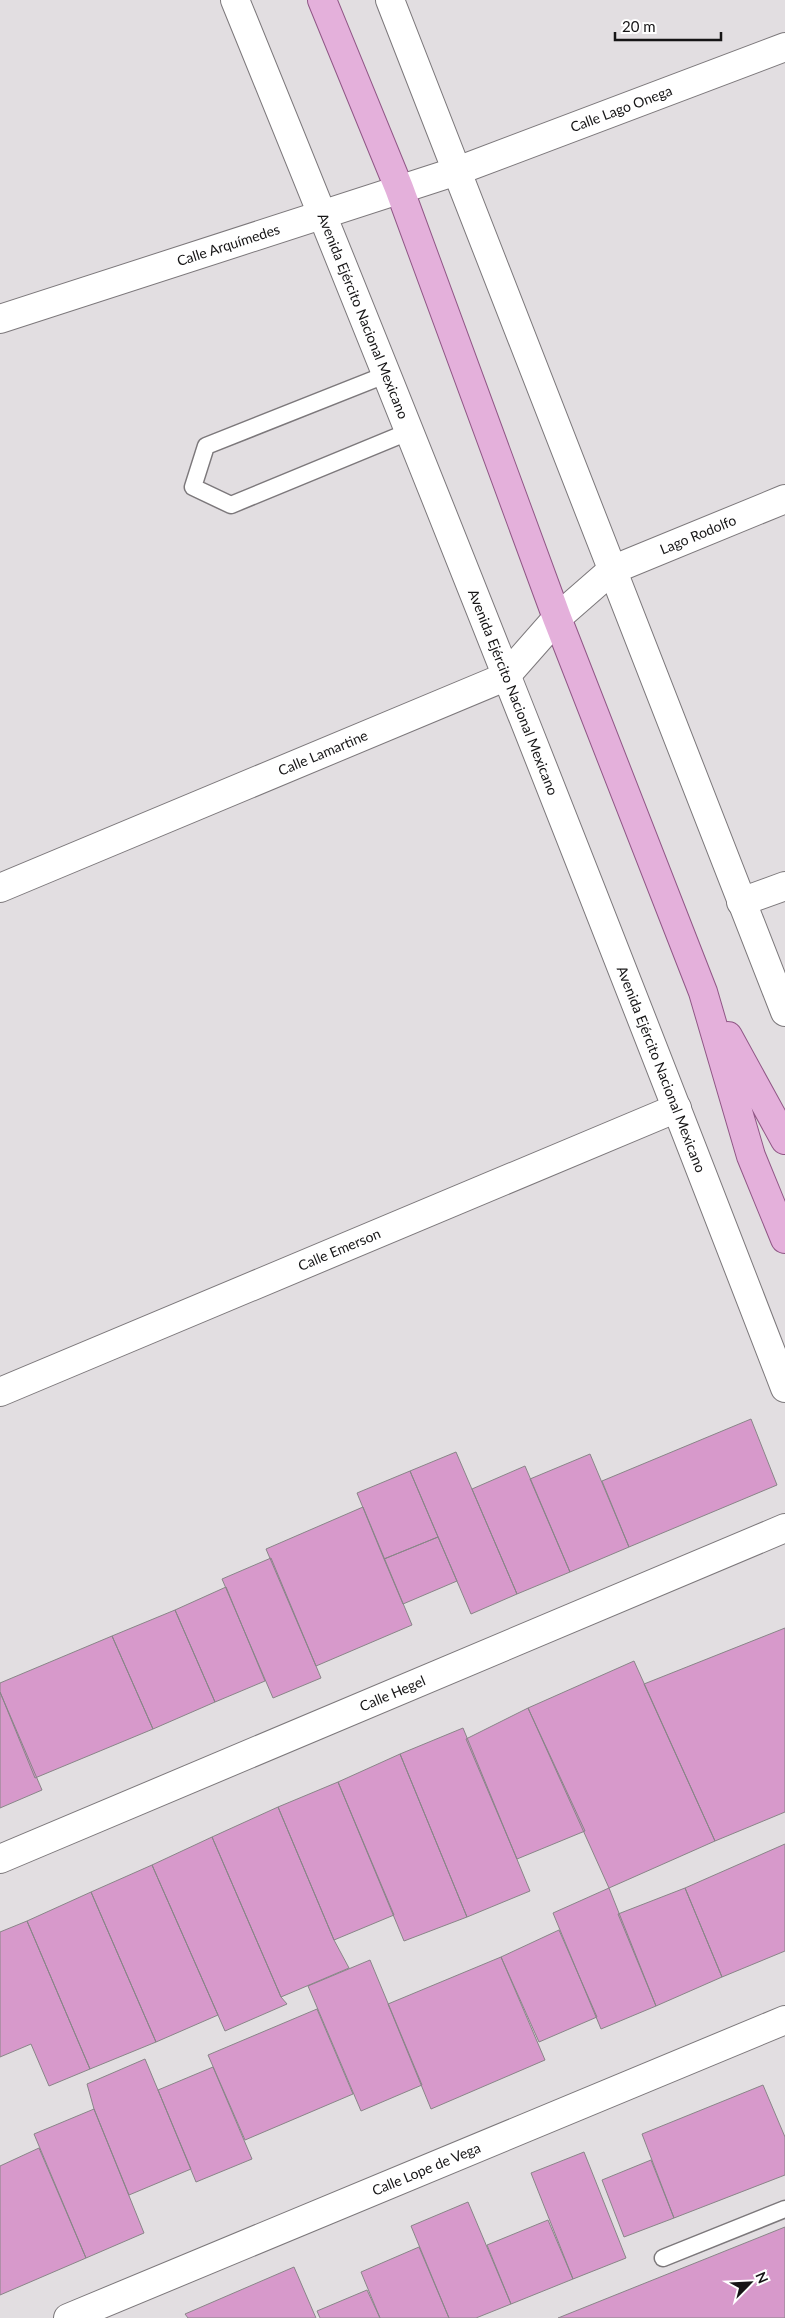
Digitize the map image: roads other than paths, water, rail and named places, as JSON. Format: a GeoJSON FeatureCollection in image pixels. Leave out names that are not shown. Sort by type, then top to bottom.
{"type":"FeatureCollection","features":[{"type":"Feature","properties":{"kind":"main road","name":"Avenida Ejército Nacional Mexicano"},"geometry":{"type":"LineString","coordinates":[[235,0],[322,213],[677,1108],[785,1388]]}},
{"type":"Feature","properties":{"kind":"main road"},"geometry":{"type":"LineString","coordinates":[[322,0],[399,188],[557,618],[703,992],[751,1156],[785,1239]]}},
{"type":"Feature","properties":{"kind":"main road"},"geometry":{"type":"LineString","coordinates":[[390,0],[785,1012]]}},
{"type":"Feature","properties":{"kind":"main road","name":"Calle Lago Onega"},"geometry":{"type":"LineString","coordinates":[[457,171],[785,47]]}},
{"type":"Feature","properties":{"kind":"main road","name":"Calle Arquímedes"},"geometry":{"type":"LineString","coordinates":[[0,319],[399,188],[457,171]]}},
{"type":"Feature","properties":{"kind":"main road","name":"Lago Rodolfo"},"geometry":{"type":"LineString","coordinates":[[612,570],[785,499]]}},
{"type":"Feature","properties":{"kind":"main road","name":"Calle Lamartine"},"geometry":{"type":"LineString","coordinates":[[0,888],[505,677],[557,618],[612,570]]}},
{"type":"Feature","properties":{"kind":"main road"},"geometry":{"type":"LineString","coordinates":[[741,902],[785,886]]}},
{"type":"Feature","properties":{"kind":"main road"},"geometry":{"type":"LineString","coordinates":[[703,992],[785,1140]]}},
{"type":"Feature","properties":{"kind":"main road","name":"Calle Emerson"},"geometry":{"type":"LineString","coordinates":[[0,1392],[677,1108]]}},
{"type":"Feature","properties":{"kind":"main road","name":"Calle Hegel"},"geometry":{"type":"LineString","coordinates":[[0,1859],[785,1528]]}},
{"type":"Feature","properties":{"kind":"main road","name":"Calle Lope de Vega"},"geometry":{"type":"LineString","coordinates":[[68,2318],[785,2020]]}},
{"type":"Feature","properties":{"kind":"lane"},"geometry":{"type":"LineString","coordinates":[[385,375],[206,446],[193,487],[231,505],[408,432]]}},
{"type":"Feature","properties":{"kind":"lane"},"geometry":{"type":"LineString","coordinates":[[663,2258],[785,2209]]}}]}
